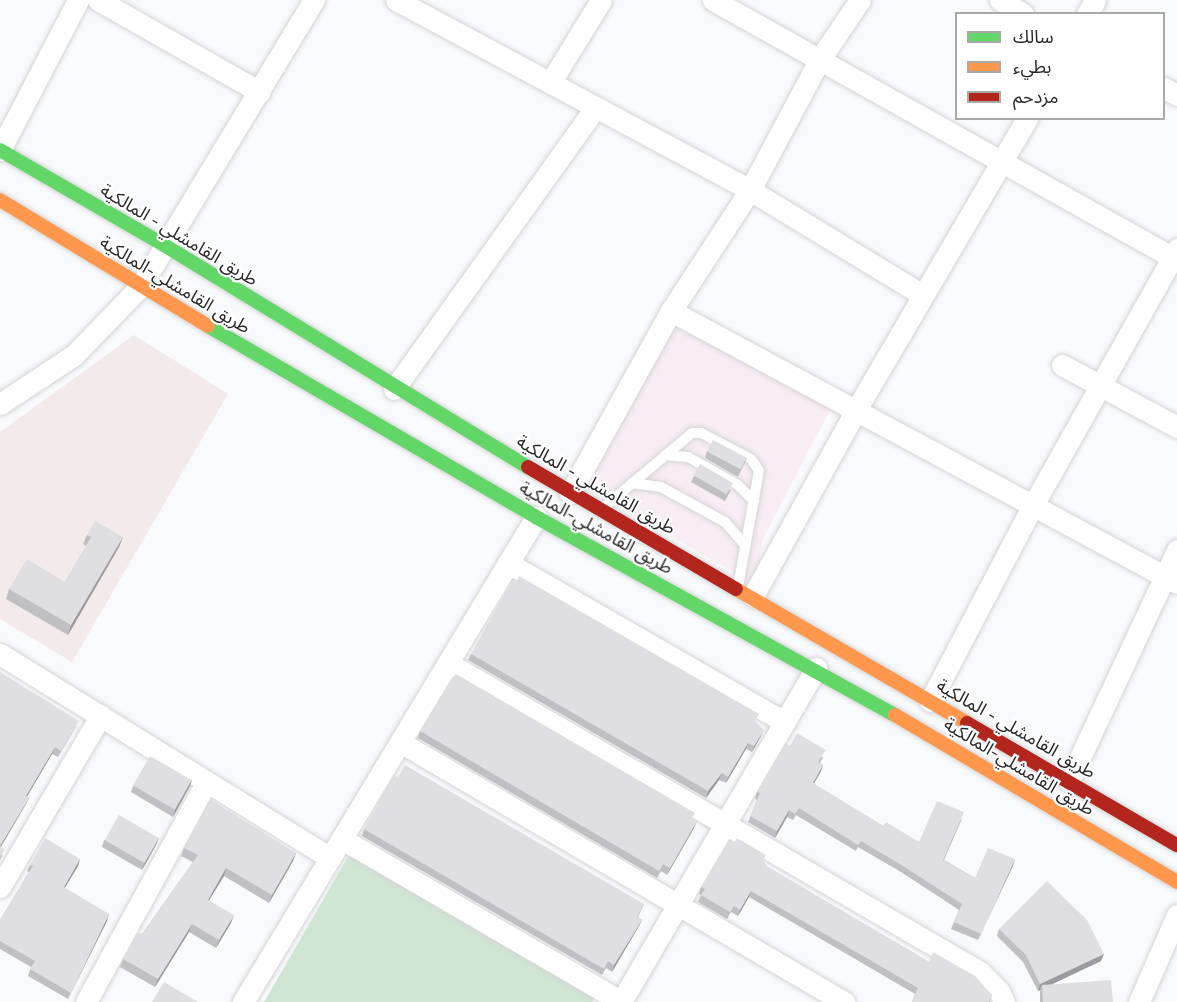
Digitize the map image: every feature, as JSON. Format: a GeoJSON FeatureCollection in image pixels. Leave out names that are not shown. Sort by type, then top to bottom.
{"type":"FeatureCollection","features":[{"type":"Feature","properties":{"kind":"highway","name":"طريق القامشلي - المالكية"},"geometry":{"type":"LineString","coordinates":[[0,150],[164,245],[394,389],[570,493],[754,596],[1177,845]]}},
{"type":"Feature","properties":{"kind":"highway","name":"طريق القامشلي-المالكية"},"geometry":{"type":"LineString","coordinates":[[0,200],[140,287],[536,517],[816,668],[1177,882]]}},
{"type":"Feature","properties":{"kind":"highway"},"geometry":{"type":"LineString","coordinates":[[517,505],[538,473]]}},
{"type":"Feature","properties":{"kind":"highway"},"geometry":{"type":"LineString","coordinates":[[753,634],[754,596]]}},
{"type":"Feature","properties":{"kind":"street"},"geometry":{"type":"LineString","coordinates":[[0,150],[78,0]]}},
{"type":"Feature","properties":{"kind":"street"},"geometry":{"type":"LineString","coordinates":[[98,0],[260,92]]}},
{"type":"Feature","properties":{"kind":"street"},"geometry":{"type":"LineString","coordinates":[[0,404],[74,355],[140,287],[314,0]]}},
{"type":"Feature","properties":{"kind":"street"},"geometry":{"type":"LineString","coordinates":[[396,0],[750,190],[923,295]]}},
{"type":"Feature","properties":{"kind":"street"},"geometry":{"type":"LineString","coordinates":[[550,83],[601,0]]}},
{"type":"Feature","properties":{"kind":"street"},"geometry":{"type":"LineString","coordinates":[[713,0],[1002,164],[1175,256],[1033,505],[930,701]]}},
{"type":"Feature","properties":{"kind":"street"},"geometry":{"type":"LineString","coordinates":[[570,493],[671,311],[750,190],[820,59],[860,0]]}},
{"type":"Feature","properties":{"kind":"street"},"geometry":{"type":"LineString","coordinates":[[1000,0],[1020,12]]}},
{"type":"Feature","properties":{"kind":"street"},"geometry":{"type":"LineString","coordinates":[[394,389],[595,108]]}},
{"type":"Feature","properties":{"kind":"street"},"geometry":{"type":"LineString","coordinates":[[754,596],[856,410],[1026,120]]}},
{"type":"Feature","properties":{"kind":"street"},"geometry":{"type":"LineString","coordinates":[[671,311],[1170,579]]}},
{"type":"Feature","properties":{"kind":"street"},"geometry":{"type":"LineString","coordinates":[[1062,365],[1177,427]]}},
{"type":"Feature","properties":{"kind":"street"},"geometry":{"type":"LineString","coordinates":[[243,1002],[536,517]]}},
{"type":"Feature","properties":{"kind":"street"},"geometry":{"type":"LineString","coordinates":[[1069,780],[1170,579],[1177,550]]}},
{"type":"Feature","properties":{"kind":"street"},"geometry":{"type":"LineString","coordinates":[[508,563],[785,722]]}},
{"type":"Feature","properties":{"kind":"street"},"geometry":{"type":"LineString","coordinates":[[0,654],[330,858]]}},
{"type":"Feature","properties":{"kind":"street"},"geometry":{"type":"LineString","coordinates":[[448,663],[980,972],[999,991],[1004,1002]]}},
{"type":"Feature","properties":{"kind":"street"},"geometry":{"type":"LineString","coordinates":[[342,839],[621,1002],[816,668]]}},
{"type":"Feature","properties":{"kind":"street"},"geometry":{"type":"LineString","coordinates":[[0,887],[101,715]]}},
{"type":"Feature","properties":{"kind":"street"},"geometry":{"type":"LineString","coordinates":[[400,742],[844,1002]]}},
{"type":"Feature","properties":{"kind":"street"},"geometry":{"type":"LineString","coordinates":[[86,1002],[206,783]]}},
{"type":"Feature","properties":{"kind":"street"},"geometry":{"type":"LineString","coordinates":[[1139,1002],[1177,915]]}},
{"type":"Feature","properties":{"kind":"lane"},"geometry":{"type":"LineString","coordinates":[[601,510],[692,434],[706,435],[755,462],[759,471],[745,545],[754,596]]}},
{"type":"Feature","properties":{"kind":"lane"},"geometry":{"type":"LineString","coordinates":[[665,456],[688,457],[738,485],[754,501]]}},
{"type":"Feature","properties":{"kind":"lane"},"geometry":{"type":"LineString","coordinates":[[632,483],[655,485],[725,522],[745,545]]}},
{"type":"Feature","properties":{"kind":"shaded area"},"geometry":{"type":"Polygon","coordinates":[[[674,323],[831,408],[762,541],[759,568],[752,582],[585,488],[674,323]]]}},
{"type":"Feature","properties":{"kind":"shaded area"},"geometry":{"type":"Polygon","coordinates":[[[134,335],[228,394],[72,662],[0,619],[0,432],[134,335]]]}},
{"type":"Feature","properties":{"kind":"green space"},"geometry":{"type":"Polygon","coordinates":[[[349,855],[595,997],[592,1002],[264,1002],[349,855]]]}},
{"type":"Feature","properties":{"kind":"building"},"geometry":{"type":"Polygon","coordinates":[[[713,440],[747,458],[740,469],[707,451],[713,440]]]}},
{"type":"Feature","properties":{"kind":"building"},"geometry":{"type":"Polygon","coordinates":[[[700,464],[733,483],[726,494],[694,475],[700,464]]]}},
{"type":"Feature","properties":{"kind":"building"},"geometry":{"type":"Polygon","coordinates":[[[95,521],[123,537],[71,625],[9,589],[27,559],[65,582],[91,537],[87,535],[95,521]]]}},
{"type":"Feature","properties":{"kind":"building"},"geometry":{"type":"Polygon","coordinates":[[[519,576],[759,714],[755,721],[764,730],[754,746],[748,743],[728,777],[722,773],[708,791],[471,654],[512,580],[516,582],[519,576]]]}},
{"type":"Feature","properties":{"kind":"building"},"geometry":{"type":"Polygon","coordinates":[[[0,672],[79,721],[61,751],[55,747],[26,796],[29,798],[0,846],[0,672]]]}},
{"type":"Feature","properties":{"kind":"building"},"geometry":{"type":"Polygon","coordinates":[[[456,674],[695,813],[692,818],[697,821],[670,868],[663,864],[659,871],[420,731],[456,674]]]}},
{"type":"Feature","properties":{"kind":"building"},"geometry":{"type":"Polygon","coordinates":[[[797,733],[826,750],[818,762],[823,765],[813,783],[883,826],[886,822],[919,842],[937,801],[964,812],[943,860],[975,878],[988,848],[1015,859],[981,934],[954,922],[962,904],[861,841],[858,845],[799,808],[795,814],[789,810],[777,831],[750,816],[760,793],[757,792],[785,743],[790,746],[797,733]]]}},
{"type":"Feature","properties":{"kind":"building"},"geometry":{"type":"Polygon","coordinates":[[[150,756],[192,780],[175,809],[133,785],[150,756]]]}},
{"type":"Feature","properties":{"kind":"building"},"geometry":{"type":"Polygon","coordinates":[[[405,765],[644,904],[637,917],[642,920],[614,965],[608,961],[604,969],[364,829],[393,775],[398,777],[405,765]]]}},
{"type":"Feature","properties":{"kind":"building"},"geometry":{"type":"Polygon","coordinates":[[[210,799],[296,853],[272,895],[226,868],[208,900],[234,915],[219,940],[192,924],[158,979],[123,959],[138,932],[142,934],[198,855],[184,848],[210,799]]]}},
{"type":"Feature","properties":{"kind":"building"},"geometry":{"type":"Polygon","coordinates":[[[119,815],[159,838],[144,863],[104,840],[119,815]]]}},
{"type":"Feature","properties":{"kind":"building"},"geometry":{"type":"Polygon","coordinates":[[[45,838],[80,859],[64,887],[109,914],[71,993],[30,969],[35,961],[0,941],[0,920],[33,866],[30,865],[45,838]]]}},
{"type":"Feature","properties":{"kind":"building"},"geometry":{"type":"Polygon","coordinates":[[[737,838],[766,855],[763,860],[766,866],[929,962],[933,952],[975,976],[992,995],[989,1002],[912,1002],[918,988],[751,891],[740,910],[734,906],[730,912],[701,895],[705,889],[701,887],[729,840],[734,843],[737,838]]]}},
{"type":"Feature","properties":{"kind":"building"},"geometry":{"type":"Polygon","coordinates":[[[0,846],[5,849],[0,857],[0,846]]]}},
{"type":"Feature","properties":{"kind":"building"},"geometry":{"type":"Polygon","coordinates":[[[1047,881],[1087,920],[1104,954],[1040,984],[1026,955],[999,929],[1047,881]]]}},
{"type":"Feature","properties":{"kind":"building"},"geometry":{"type":"Polygon","coordinates":[[[1111,980],[1113,1002],[1043,1002],[1042,985],[1111,980]]]}},
{"type":"Feature","properties":{"kind":"building"},"geometry":{"type":"Polygon","coordinates":[[[164,982],[198,1002],[152,1002],[164,982]]]}},
{"type":"Feature","properties":{"kind":"traffic: fast"},"geometry":{"type":"LineString","coordinates":[[0,150],[164,245],[528,467]]}},
{"type":"Feature","properties":{"kind":"traffic: fast"},"geometry":{"type":"LineString","coordinates":[[208,326],[536,517],[895,715]]}},
{"type":"Feature","properties":{"kind":"traffic: slow"},"geometry":{"type":"LineString","coordinates":[[0,200],[208,326]]}},
{"type":"Feature","properties":{"kind":"traffic: slow"},"geometry":{"type":"LineString","coordinates":[[736,589],[967,723]]}},
{"type":"Feature","properties":{"kind":"traffic: slow"},"geometry":{"type":"LineString","coordinates":[[895,715],[1177,882]]}},
{"type":"Feature","properties":{"kind":"traffic: jam"},"geometry":{"type":"LineString","coordinates":[[528,467],[736,589]]}},
{"type":"Feature","properties":{"kind":"traffic: jam"},"geometry":{"type":"LineString","coordinates":[[967,723],[1177,845]]}}]}
